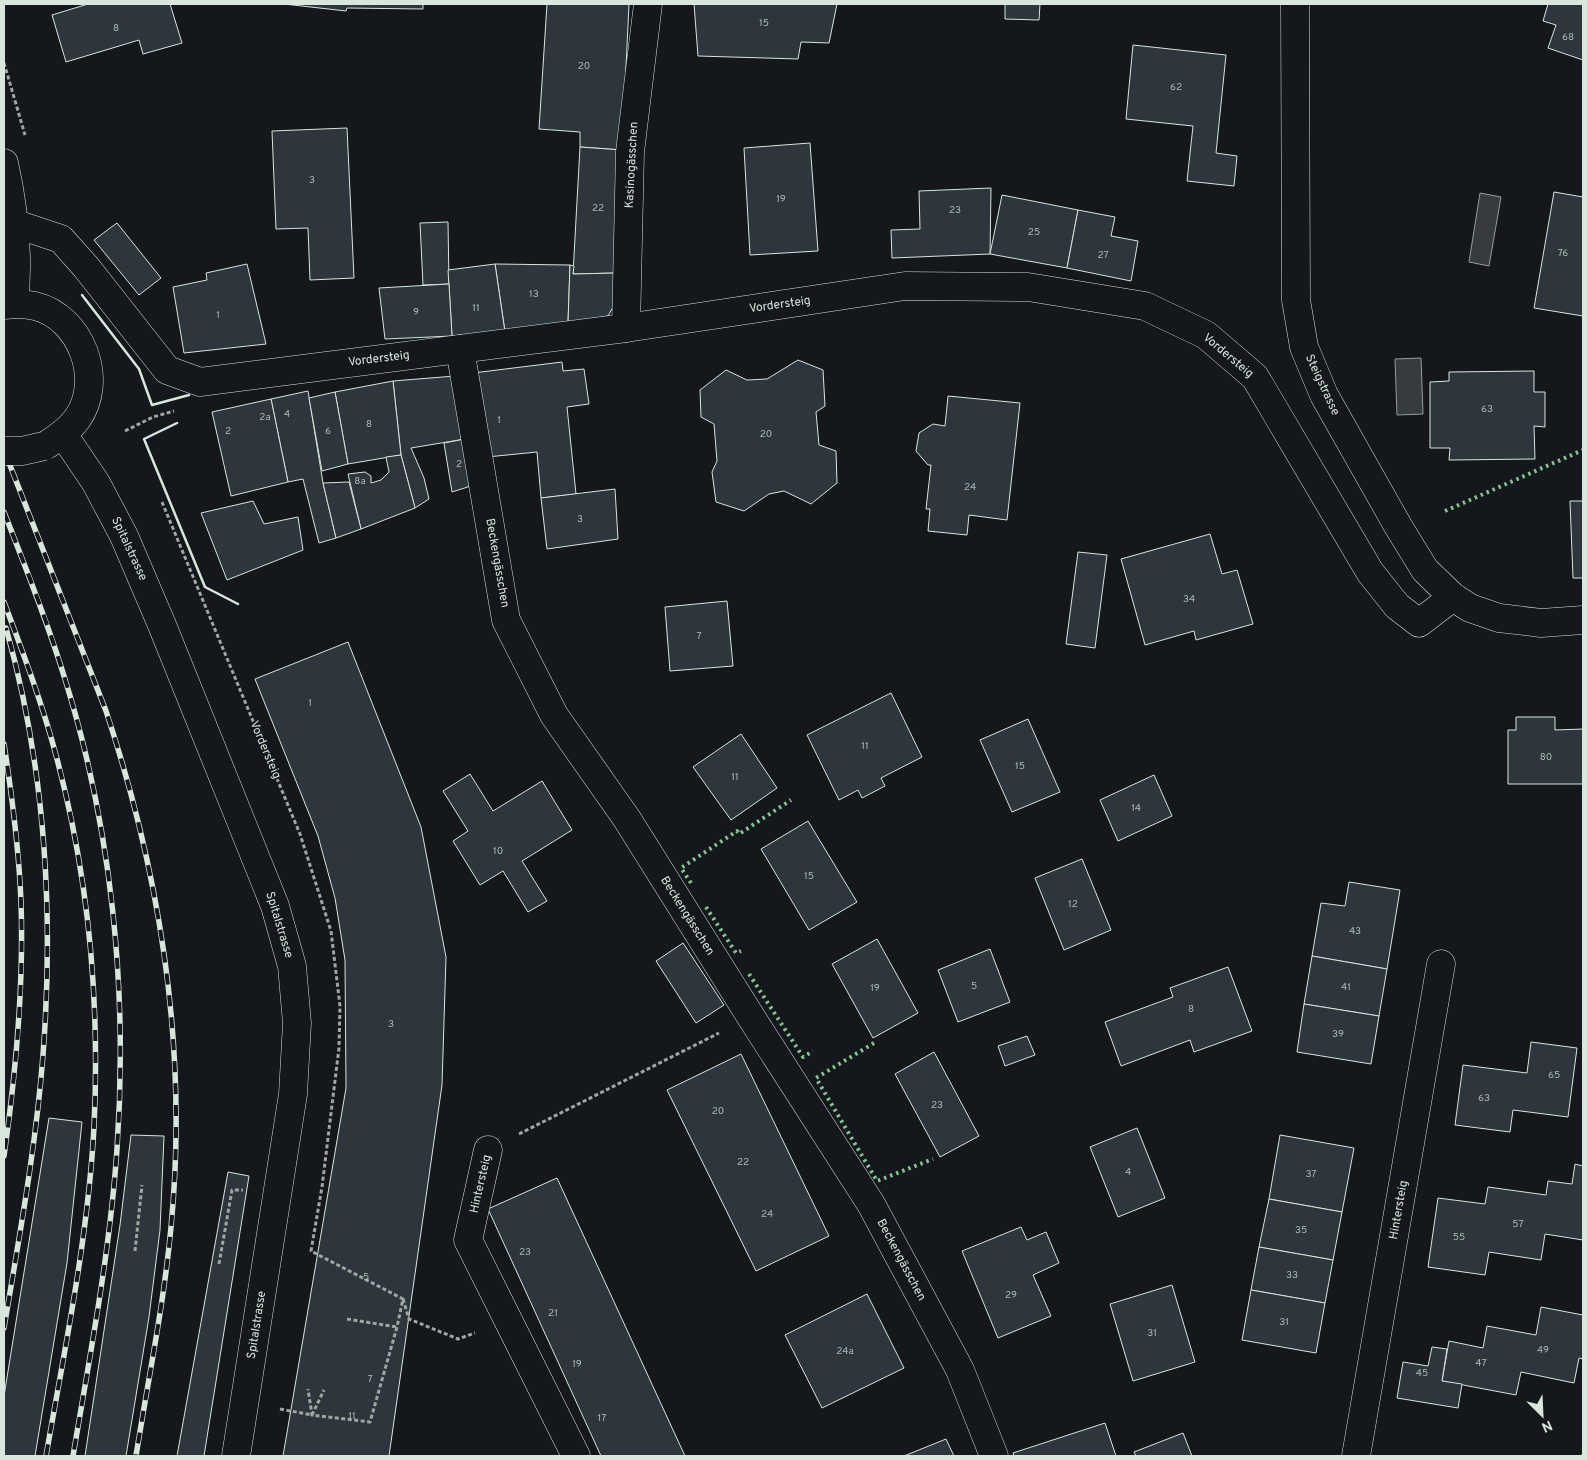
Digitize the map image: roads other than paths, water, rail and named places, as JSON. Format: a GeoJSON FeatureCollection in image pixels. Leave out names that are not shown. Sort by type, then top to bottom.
{"type":"FeatureCollection","features":[{"type":"Feature","properties":{"kind":"street","name":"Kasinogässchen"},"geometry":{"type":"LineString","coordinates":[[626,328],[630,152],[648,4]]}},
{"type":"Feature","properties":{"kind":"street","name":"Steigstrasse"},"geometry":{"type":"LineString","coordinates":[[1295,4],[1296,300],[1304,347],[1324,395],[1425,570],[1453,597],[1470,608],[1499,618],[1541,623],[1583,620]]}},
{"type":"Feature","properties":{"kind":"street"},"geometry":{"type":"LineString","coordinates":[[4,163],[13,223],[16,284],[9,304],[35,306],[52,313],[73,332],[84,350],[89,382],[86,398],[78,418],[54,440],[22,452],[4,451]]}},
{"type":"Feature","properties":{"kind":"street","name":"Vordersteig"},"geometry":{"type":"LineString","coordinates":[[13,223],[61,239],[86,267],[168,370],[200,382],[626,328],[905,286],[1028,287],[1145,306],[1206,335],[1255,377],[1370,572],[1397,606],[1419,623],[1453,597]]}},
{"type":"Feature","properties":{"kind":"street","name":"Beckengässchen"},"geometry":{"type":"LineString","coordinates":[[460,349],[506,620],[554,716],[627,819],[871,1204],[960,1370],[994,1456]]}},
{"type":"Feature","properties":{"kind":"street","name":"Spitalstrasse"},"geometry":{"type":"LineString","coordinates":[[54,440],[96,483],[136,562],[275,906],[292,966],[297,1023],[293,1094],[236,1456]]}},
{"type":"Feature","properties":{"kind":"street","name":"Hintersteig"},"geometry":{"type":"LineString","coordinates":[[1356,1456],[1441,964]]}},
{"type":"Feature","properties":{"kind":"street","name":"Hintersteig"},"geometry":{"type":"LineString","coordinates":[[488,1150],[468,1240],[576,1456]]}},
{"type":"Feature","properties":{"kind":"railway"},"geometry":{"type":"LineString","coordinates":[[4,450],[106,711],[142,837],[166,966],[176,1096],[171,1227],[164,1285],[136,1456]]}},
{"type":"Feature","properties":{"kind":"railway"},"geometry":{"type":"LineString","coordinates":[[4,512],[36,593],[81,733],[105,851],[113,910],[118,970],[120,1090],[114,1188],[99,1303],[73,1456]]}},
{"type":"Feature","properties":{"kind":"railway"},"geometry":{"type":"LineString","coordinates":[[4,602],[45,719],[68,804],[84,895],[93,988],[95,1034],[94,1127],[87,1210],[75,1292],[46,1456]]}},
{"type":"Feature","properties":{"kind":"railway"},"geometry":{"type":"LineString","coordinates":[[4,1328],[40,1089],[46,1001],[47,947],[46,893],[38,786],[30,733],[6,628]]}},
{"type":"Feature","properties":{"kind":"railway"},"geometry":{"type":"LineString","coordinates":[[4,744],[17,842],[22,934],[18,1029],[4,1156]]}}]}
